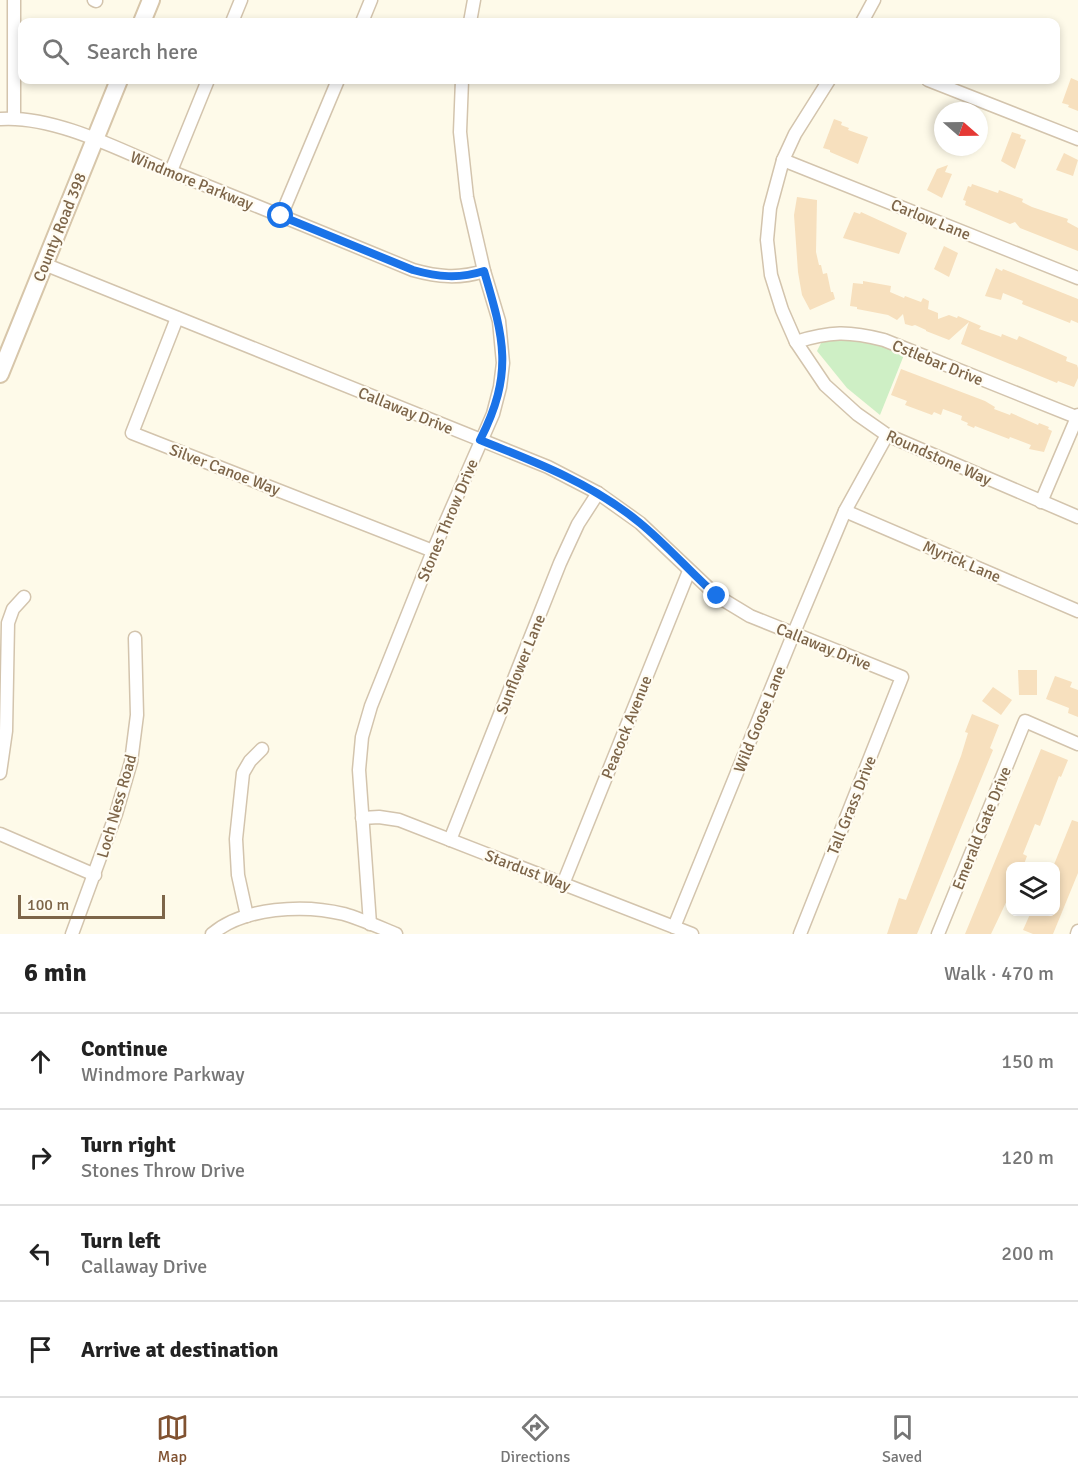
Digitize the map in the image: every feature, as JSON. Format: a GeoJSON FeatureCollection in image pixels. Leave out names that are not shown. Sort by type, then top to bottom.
{"type":"FeatureCollection","features":[{"type":"Feature","properties":{"kind":"street"},"geometry":{"type":"LineString","coordinates":[[14,0],[14,118]]}},
{"type":"Feature","properties":{"kind":"street"},"geometry":{"type":"LineString","coordinates":[[144,18],[151,0]]}},
{"type":"Feature","properties":{"kind":"street"},"geometry":{"type":"LineString","coordinates":[[234,18],[241,0]]}},
{"type":"Feature","properties":{"kind":"street"},"geometry":{"type":"LineString","coordinates":[[364,18],[371,0]]}},
{"type":"Feature","properties":{"kind":"street"},"geometry":{"type":"LineString","coordinates":[[471,18],[474,0]]}},
{"type":"Feature","properties":{"kind":"street"},"geometry":{"type":"LineString","coordinates":[[864,18],[874,0]]}},
{"type":"Feature","properties":{"kind":"street","name":"County Road 398"},"geometry":{"type":"LineString","coordinates":[[0,374],[117,84]]}},
{"type":"Feature","properties":{"kind":"street"},"geometry":{"type":"LineString","coordinates":[[171,171],[206,84]]}},
{"type":"Feature","properties":{"kind":"street"},"geometry":{"type":"LineString","coordinates":[[281,216],[336,84]]}},
{"type":"Feature","properties":{"kind":"street","name":"Stones Throw Drive"},"geometry":{"type":"LineString","coordinates":[[370,924],[359,770],[362,737],[370,706],[433,551],[493,414],[503,363],[499,321],[484,271],[467,197],[460,132],[462,84]]}},
{"type":"Feature","properties":{"kind":"street","name":"Roundstone Way"},"geometry":{"type":"LineString","coordinates":[[826,84],[804,117],[783,160],[770,208],[767,240],[771,275],[782,310],[796,342],[825,385],[857,414],[887,435],[1078,517]]}},
{"type":"Feature","properties":{"kind":"street"},"geometry":{"type":"LineString","coordinates":[[938,84],[1078,139]]}},
{"type":"Feature","properties":{"kind":"street","name":"Windmore Parkway"},"geometry":{"type":"LineString","coordinates":[[0,119],[14,118],[51,124],[402,265],[430,274],[452,277],[484,271]]}},
{"type":"Feature","properties":{"kind":"street","name":"Carlow Lane"},"geometry":{"type":"LineString","coordinates":[[783,160],[1078,278]]}},
{"type":"Feature","properties":{"kind":"street","name":"Callaway Drive"},"geometry":{"type":"LineString","coordinates":[[44,264],[548,467],[598,493],[640,523],[689,571],[725,601],[750,616],[902,677]]}},
{"type":"Feature","properties":{"kind":"street","name":"Silver Canoe Way"},"geometry":{"type":"LineString","coordinates":[[177,318],[132,433],[433,551]]}},
{"type":"Feature","properties":{"kind":"street","name":"Cstlebar Drive"},"geometry":{"type":"LineString","coordinates":[[796,342],[836,332],[858,333],[884,340],[1077,416]]}},
{"type":"Feature","properties":{"kind":"street"},"geometry":{"type":"LineString","coordinates":[[1041,502],[1077,416]]}},
{"type":"Feature","properties":{"kind":"street","name":"Wild Goose Lane"},"geometry":{"type":"LineString","coordinates":[[674,927],[845,511],[887,435]]}},
{"type":"Feature","properties":{"kind":"street","name":"Sunflower Lane"},"geometry":{"type":"LineString","coordinates":[[450,840],[560,563],[578,524],[598,493]]}},
{"type":"Feature","properties":{"kind":"street","name":"Myrick Lane"},"geometry":{"type":"LineString","coordinates":[[845,511],[1078,611]]}},
{"type":"Feature","properties":{"kind":"street","name":"Peacock Avenue"},"geometry":{"type":"LineString","coordinates":[[563,884],[689,571]]}},
{"type":"Feature","properties":{"kind":"street"},"geometry":{"type":"LineString","coordinates":[[0,773],[6,731],[8,623],[13,609],[24,597]]}},
{"type":"Feature","properties":{"kind":"street","name":"Loch Ness Road"},"geometry":{"type":"LineString","coordinates":[[72,934],[116,814],[131,762],[137,715],[135,638]]}},
{"type":"Feature","properties":{"kind":"street","name":"Tall Grass Drive"},"geometry":{"type":"LineString","coordinates":[[800,934],[902,677]]}},
{"type":"Feature","properties":{"kind":"street","name":"Emerald Gate Drive"},"geometry":{"type":"LineString","coordinates":[[938,934],[1025,721],[1078,744]]}},
{"type":"Feature","properties":{"kind":"street"},"geometry":{"type":"LineString","coordinates":[[247,916],[238,875],[236,839],[243,773],[262,749]]}},
{"type":"Feature","properties":{"kind":"street","name":"Stardust Way"},"geometry":{"type":"LineString","coordinates":[[362,818],[378,817],[399,820],[692,934]]}},
{"type":"Feature","properties":{"kind":"street"},"geometry":{"type":"LineString","coordinates":[[0,834],[95,875]]}},
{"type":"Feature","properties":{"kind":"street"},"geometry":{"type":"LineString","coordinates":[[212,934],[224,924],[280,909],[313,909],[345,914],[396,934]]}},
{"type":"Feature","properties":{"kind":"green space"},"geometry":{"type":"Polygon","coordinates":[[[847,339],[878,345],[904,355],[880,415],[847,388],[817,351],[822,341],[847,339]]]}},
{"type":"Feature","properties":{"kind":"building"},"geometry":{"type":"Polygon","coordinates":[[[1071,78],[1078,81],[1078,111],[1062,103],[1071,78]]]}},
{"type":"Feature","properties":{"kind":"building"},"geometry":{"type":"Polygon","coordinates":[[[834,119],[842,122],[841,125],[849,128],[848,130],[868,137],[858,164],[823,148],[834,119]]]}},
{"type":"Feature","properties":{"kind":"building"},"geometry":{"type":"Polygon","coordinates":[[[1012,132],[1021,135],[1020,138],[1026,140],[1015,169],[1001,161],[1012,132]]]}},
{"type":"Feature","properties":{"kind":"building"},"geometry":{"type":"Polygon","coordinates":[[[1064,153],[1078,160],[1073,176],[1056,170],[1064,153]]]}},
{"type":"Feature","properties":{"kind":"building"},"geometry":{"type":"Polygon","coordinates":[[[948,165],[945,172],[952,174],[942,198],[927,190],[937,169],[948,165]]]}},
{"type":"Feature","properties":{"kind":"building"},"geometry":{"type":"Polygon","coordinates":[[[972,184],[998,193],[999,190],[1023,199],[1022,202],[1032,207],[1068,219],[1067,222],[1078,228],[1078,251],[1020,228],[1015,222],[1010,224],[965,205],[966,201],[963,200],[968,186],[971,187],[972,184]]]}},
{"type":"Feature","properties":{"kind":"building"},"geometry":{"type":"Polygon","coordinates":[[[797,197],[817,200],[816,252],[823,274],[827,273],[835,299],[810,310],[802,295],[798,272],[794,215],[797,197]]]}},
{"type":"Feature","properties":{"kind":"building"},"geometry":{"type":"Polygon","coordinates":[[[854,212],[860,214],[861,212],[907,233],[899,254],[843,238],[854,212]]]}},
{"type":"Feature","properties":{"kind":"building"},"geometry":{"type":"Polygon","coordinates":[[[944,246],[958,253],[949,277],[934,269],[944,246]]]}},
{"type":"Feature","properties":{"kind":"building"},"geometry":{"type":"Polygon","coordinates":[[[996,268],[1078,299],[1078,323],[1071,320],[1070,323],[1022,304],[1023,301],[1003,293],[1001,300],[985,296],[996,268]]]}},
{"type":"Feature","properties":{"kind":"building"},"geometry":{"type":"Polygon","coordinates":[[[863,281],[891,286],[890,292],[904,298],[905,296],[921,302],[923,298],[929,301],[928,309],[938,313],[938,319],[949,315],[957,318],[958,316],[981,326],[979,329],[1017,340],[1019,336],[1067,357],[1066,361],[1077,365],[1078,368],[1078,378],[1074,387],[1058,381],[1057,383],[961,344],[969,322],[949,340],[915,325],[905,324],[903,314],[897,320],[888,315],[850,306],[853,283],[863,284],[863,281]]]}},
{"type":"Feature","properties":{"kind":"building"},"geometry":{"type":"Polygon","coordinates":[[[901,369],[985,401],[995,407],[994,409],[1049,427],[1048,429],[1052,431],[1044,452],[1029,449],[1031,445],[1010,437],[1009,439],[975,426],[974,428],[961,420],[962,416],[943,409],[941,415],[934,412],[932,415],[905,405],[907,401],[891,395],[901,369]]]}},
{"type":"Feature","properties":{"kind":"building"},"geometry":{"type":"Polygon","coordinates":[[[1018,670],[1037,670],[1037,695],[1019,695],[1018,670]]]}},
{"type":"Feature","properties":{"kind":"building"},"geometry":{"type":"Polygon","coordinates":[[[1055,676],[1072,682],[1070,687],[1078,690],[1078,717],[1068,713],[1069,708],[1046,699],[1055,676]]]}},
{"type":"Feature","properties":{"kind":"building"},"geometry":{"type":"Polygon","coordinates":[[[993,687],[1012,700],[1001,715],[982,701],[993,687]]]}},
{"type":"Feature","properties":{"kind":"building"},"geometry":{"type":"Polygon","coordinates":[[[972,714],[999,725],[990,748],[993,750],[917,934],[887,934],[899,898],[906,900],[961,756],[968,733],[965,732],[972,714]]]}},
{"type":"Feature","properties":{"kind":"building"},"geometry":{"type":"Polygon","coordinates":[[[1041,749],[1068,760],[1061,777],[1059,776],[1040,826],[1035,824],[1023,854],[1027,856],[1025,862],[1006,862],[1006,902],[991,934],[965,934],[1041,749]]]}},
{"type":"Feature","properties":{"kind":"building"},"geometry":{"type":"Polygon","coordinates":[[[1072,820],[1078,822],[1078,873],[1053,934],[1033,934],[1023,930],[1029,916],[1060,916],[1060,862],[1055,862],[1072,820]]]}},
{"type":"Feature","properties":{"kind":"route"},"geometry":{"type":"LineString","coordinates":[[281,216],[413,270],[452,277],[484,271],[499,321],[503,363],[493,414],[480,440],[548,467],[598,493],[640,523],[717,596]]}}]}
